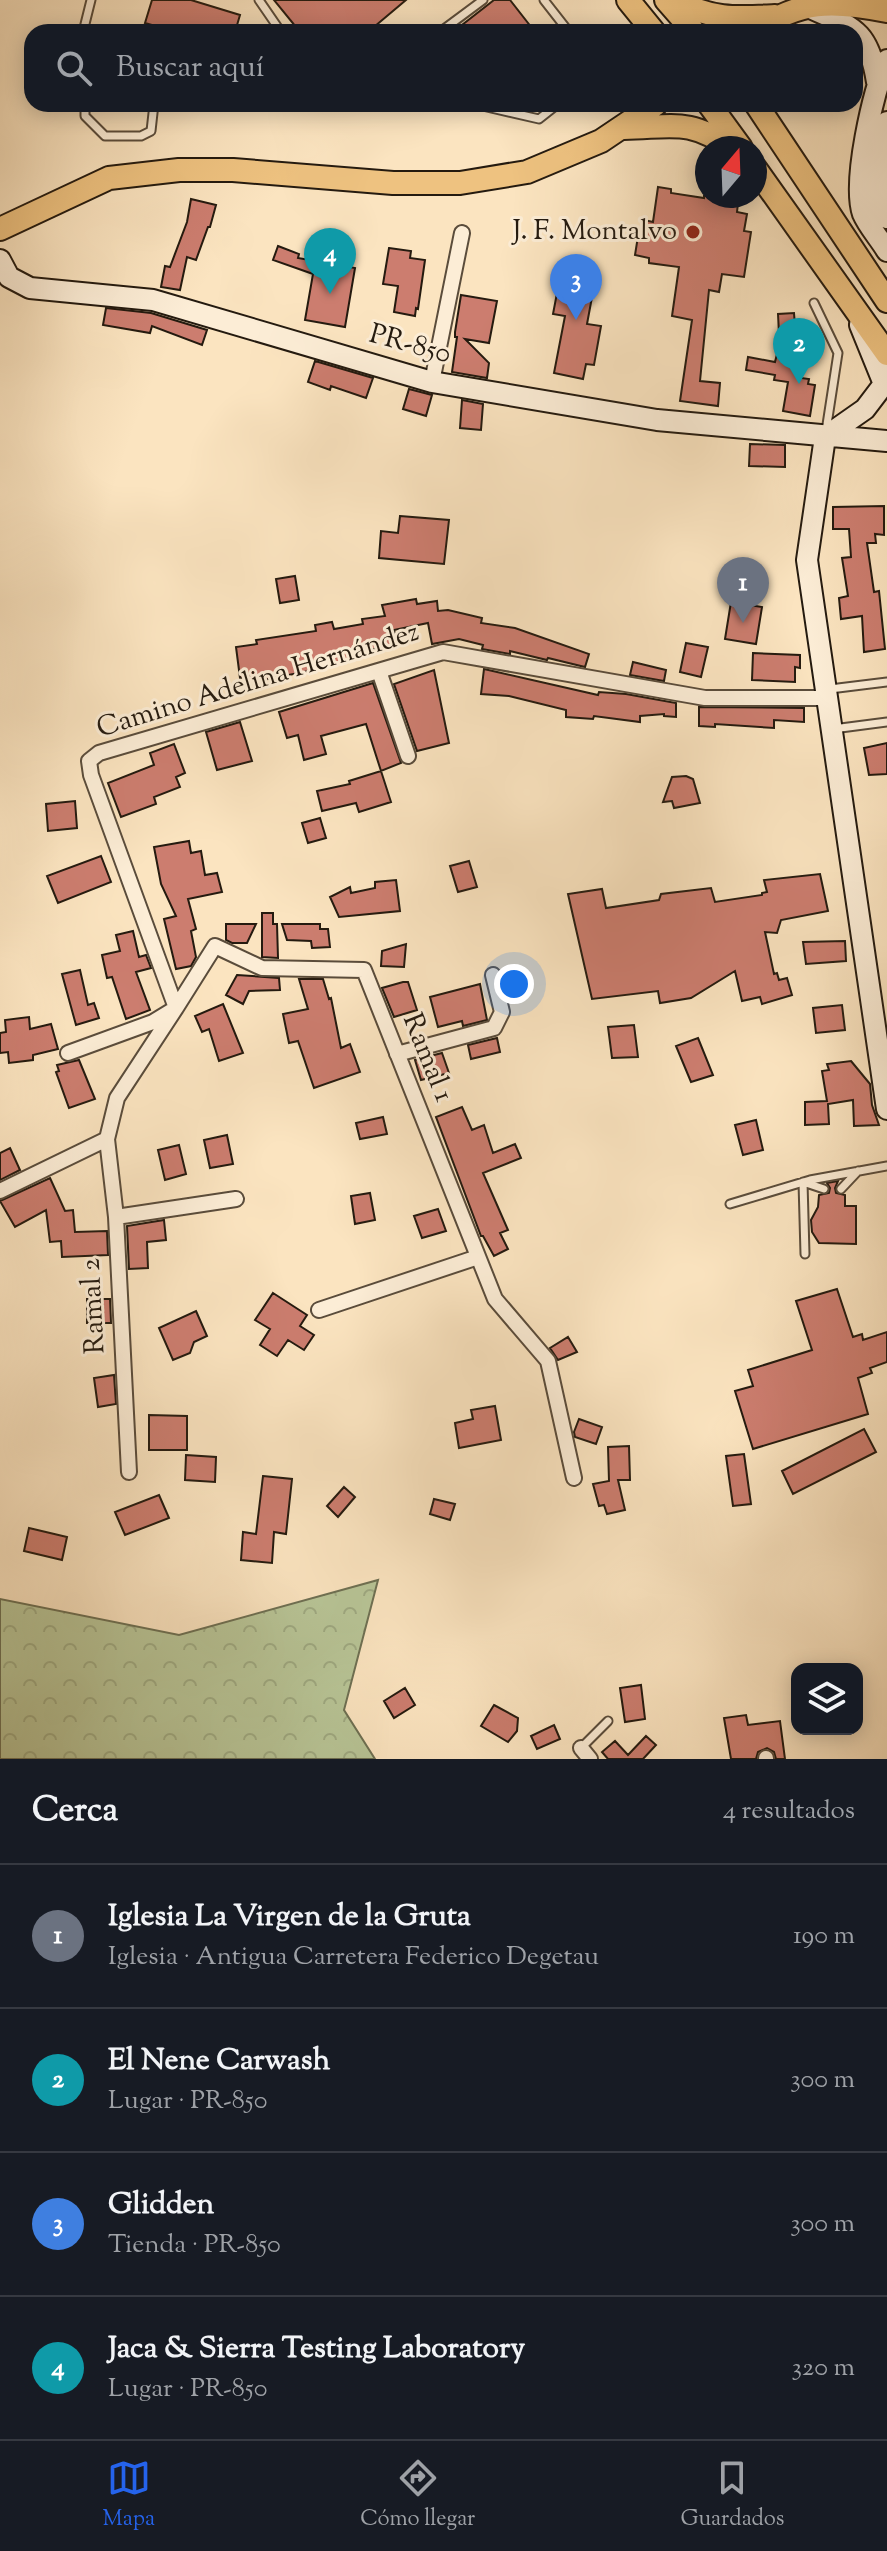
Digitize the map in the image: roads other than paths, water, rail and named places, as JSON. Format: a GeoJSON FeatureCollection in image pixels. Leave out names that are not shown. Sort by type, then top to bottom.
{"type":"FeatureCollection","features":[{"type":"Feature","properties":{"kind":"main road"},"geometry":{"type":"LineString","coordinates":[[628,0],[636,24]]}},
{"type":"Feature","properties":{"kind":"main road"},"geometry":{"type":"LineString","coordinates":[[628,0],[648,24]]}},
{"type":"Feature","properties":{"kind":"main road"},"geometry":{"type":"LineString","coordinates":[[666,0],[687,24]]}},
{"type":"Feature","properties":{"kind":"main road"},"geometry":{"type":"LineString","coordinates":[[676,0],[697,11],[719,17],[772,24],[810,2],[841,1],[887,11]]}},
{"type":"Feature","properties":{"kind":"main road"},"geometry":{"type":"LineString","coordinates":[[624,128],[631,112]]}},
{"type":"Feature","properties":{"kind":"main road"},"geometry":{"type":"LineString","coordinates":[[0,229],[109,178],[179,170],[233,170],[393,183],[460,183],[527,172],[571,155],[624,128],[645,112]]}},
{"type":"Feature","properties":{"kind":"main road"},"geometry":{"type":"LineString","coordinates":[[715,112],[732,136]]}},
{"type":"Feature","properties":{"kind":"main road"},"geometry":{"type":"LineString","coordinates":[[763,112],[887,301]]}},
{"type":"Feature","properties":{"kind":"main road"},"geometry":{"type":"LineString","coordinates":[[624,128],[692,127],[714,136]]}},
{"type":"Feature","properties":{"kind":"main road"},"geometry":{"type":"LineString","coordinates":[[767,185],[887,354]]}},
{"type":"Feature","properties":{"kind":"street"},"geometry":{"type":"LineString","coordinates":[[810,2],[846,24]]}},
{"type":"Feature","properties":{"kind":"street"},"geometry":{"type":"LineString","coordinates":[[863,39],[873,58],[877,82]]}},
{"type":"Feature","properties":{"kind":"street"},"geometry":{"type":"LineString","coordinates":[[887,60],[877,82],[860,178],[863,213],[887,251]]}},
{"type":"Feature","properties":{"kind":"street"},"geometry":{"type":"LineString","coordinates":[[887,122],[879,157],[877,198],[887,218]]}},
{"type":"Feature","properties":{"kind":"street"},"geometry":{"type":"LineString","coordinates":[[432,382],[462,233]]}},
{"type":"Feature","properties":{"kind":"street"},"geometry":{"type":"LineString","coordinates":[[0,260],[9,277],[30,288]]}},
{"type":"Feature","properties":{"kind":"street","name":"PR-850"},"geometry":{"type":"LineString","coordinates":[[0,282],[30,288],[153,300],[432,382],[657,420],[887,441]]}},
{"type":"Feature","properties":{"kind":"street"},"geometry":{"type":"LineString","coordinates":[[850,302],[886,387],[865,409],[825,437],[807,560],[887,1109]]}},
{"type":"Feature","properties":{"kind":"street","name":"Camino Adelina Hernández"},"geometry":{"type":"LineString","coordinates":[[176,1008],[91,775],[89,761],[99,753],[443,652],[705,698],[825,694]]}},
{"type":"Feature","properties":{"kind":"street"},"geometry":{"type":"LineString","coordinates":[[379,671],[408,756]]}},
{"type":"Feature","properties":{"kind":"street","name":"Ramal 1"},"geometry":{"type":"LineString","coordinates":[[176,1008],[215,946],[262,968],[364,970],[495,1299],[548,1361],[574,1478]]}},
{"type":"Feature","properties":{"kind":"street"},"geometry":{"type":"LineString","coordinates":[[397,1054],[494,1028],[502,1012],[493,975]]}},
{"type":"Feature","properties":{"kind":"street"},"geometry":{"type":"LineString","coordinates":[[68,1053],[153,1022],[176,1008]]}},
{"type":"Feature","properties":{"kind":"street"},"geometry":{"type":"LineString","coordinates":[[0,1191],[107,1139],[117,1098],[176,1008]]}},
{"type":"Feature","properties":{"kind":"street","name":"Ramal 2"},"geometry":{"type":"LineString","coordinates":[[107,1139],[116,1217],[129,1472]]}},
{"type":"Feature","properties":{"kind":"street"},"geometry":{"type":"LineString","coordinates":[[116,1217],[236,1199]]}},
{"type":"Feature","properties":{"kind":"street"},"geometry":{"type":"LineString","coordinates":[[319,1310],[478,1257]]}},
{"type":"Feature","properties":{"kind":"lane"},"geometry":{"type":"LineString","coordinates":[[85,24],[91,0]]}},
{"type":"Feature","properties":{"kind":"lane"},"geometry":{"type":"LineString","coordinates":[[259,0],[276,24]]}},
{"type":"Feature","properties":{"kind":"lane"},"geometry":{"type":"LineString","coordinates":[[451,24],[483,0]]}},
{"type":"Feature","properties":{"kind":"lane"},"geometry":{"type":"LineString","coordinates":[[544,0],[563,24]]}},
{"type":"Feature","properties":{"kind":"lane"},"geometry":{"type":"LineString","coordinates":[[85,112],[85,116],[105,136],[141,136],[151,131],[153,112]]}},
{"type":"Feature","properties":{"kind":"lane"},"geometry":{"type":"LineString","coordinates":[[509,112],[539,119],[548,112]]}},
{"type":"Feature","properties":{"kind":"lane"},"geometry":{"type":"LineString","coordinates":[[814,303],[838,353],[825,437]]}},
{"type":"Feature","properties":{"kind":"lane"},"geometry":{"type":"LineString","coordinates":[[825,694],[887,682]]}},
{"type":"Feature","properties":{"kind":"lane"},"geometry":{"type":"LineString","coordinates":[[831,730],[887,722]]}},
{"type":"Feature","properties":{"kind":"lane"},"geometry":{"type":"LineString","coordinates":[[730,1204],[803,1182],[887,1166]]}},
{"type":"Feature","properties":{"kind":"lane"},"geometry":{"type":"LineString","coordinates":[[841,1189],[858,1171]]}},
{"type":"Feature","properties":{"kind":"lane"},"geometry":{"type":"LineString","coordinates":[[803,1182],[824,1189]]}},
{"type":"Feature","properties":{"kind":"lane"},"geometry":{"type":"LineString","coordinates":[[803,1182],[805,1254]]}},
{"type":"Feature","properties":{"kind":"lane"},"geometry":{"type":"LineString","coordinates":[[586,1754],[608,1721]]}},
{"type":"Feature","properties":{"kind":"place","name":"J. F. Montalvo"},"geometry":{"type":"Point","coordinates":[693,232]}},
{"type":"Feature","properties":{"kind":"place","name":"Jaca & Sierra Testing Laboratory"},"geometry":{"type":"Point","coordinates":[330,294]}},
{"type":"Feature","properties":{"kind":"place","name":"Glidden"},"geometry":{"type":"Point","coordinates":[576,320]}},
{"type":"Feature","properties":{"kind":"place","name":"El Nene Carwash"},"geometry":{"type":"Point","coordinates":[799,384]}},
{"type":"Feature","properties":{"kind":"place","name":"Iglesia La Virgen de la Gruta"},"geometry":{"type":"Point","coordinates":[743,623]}}]}
